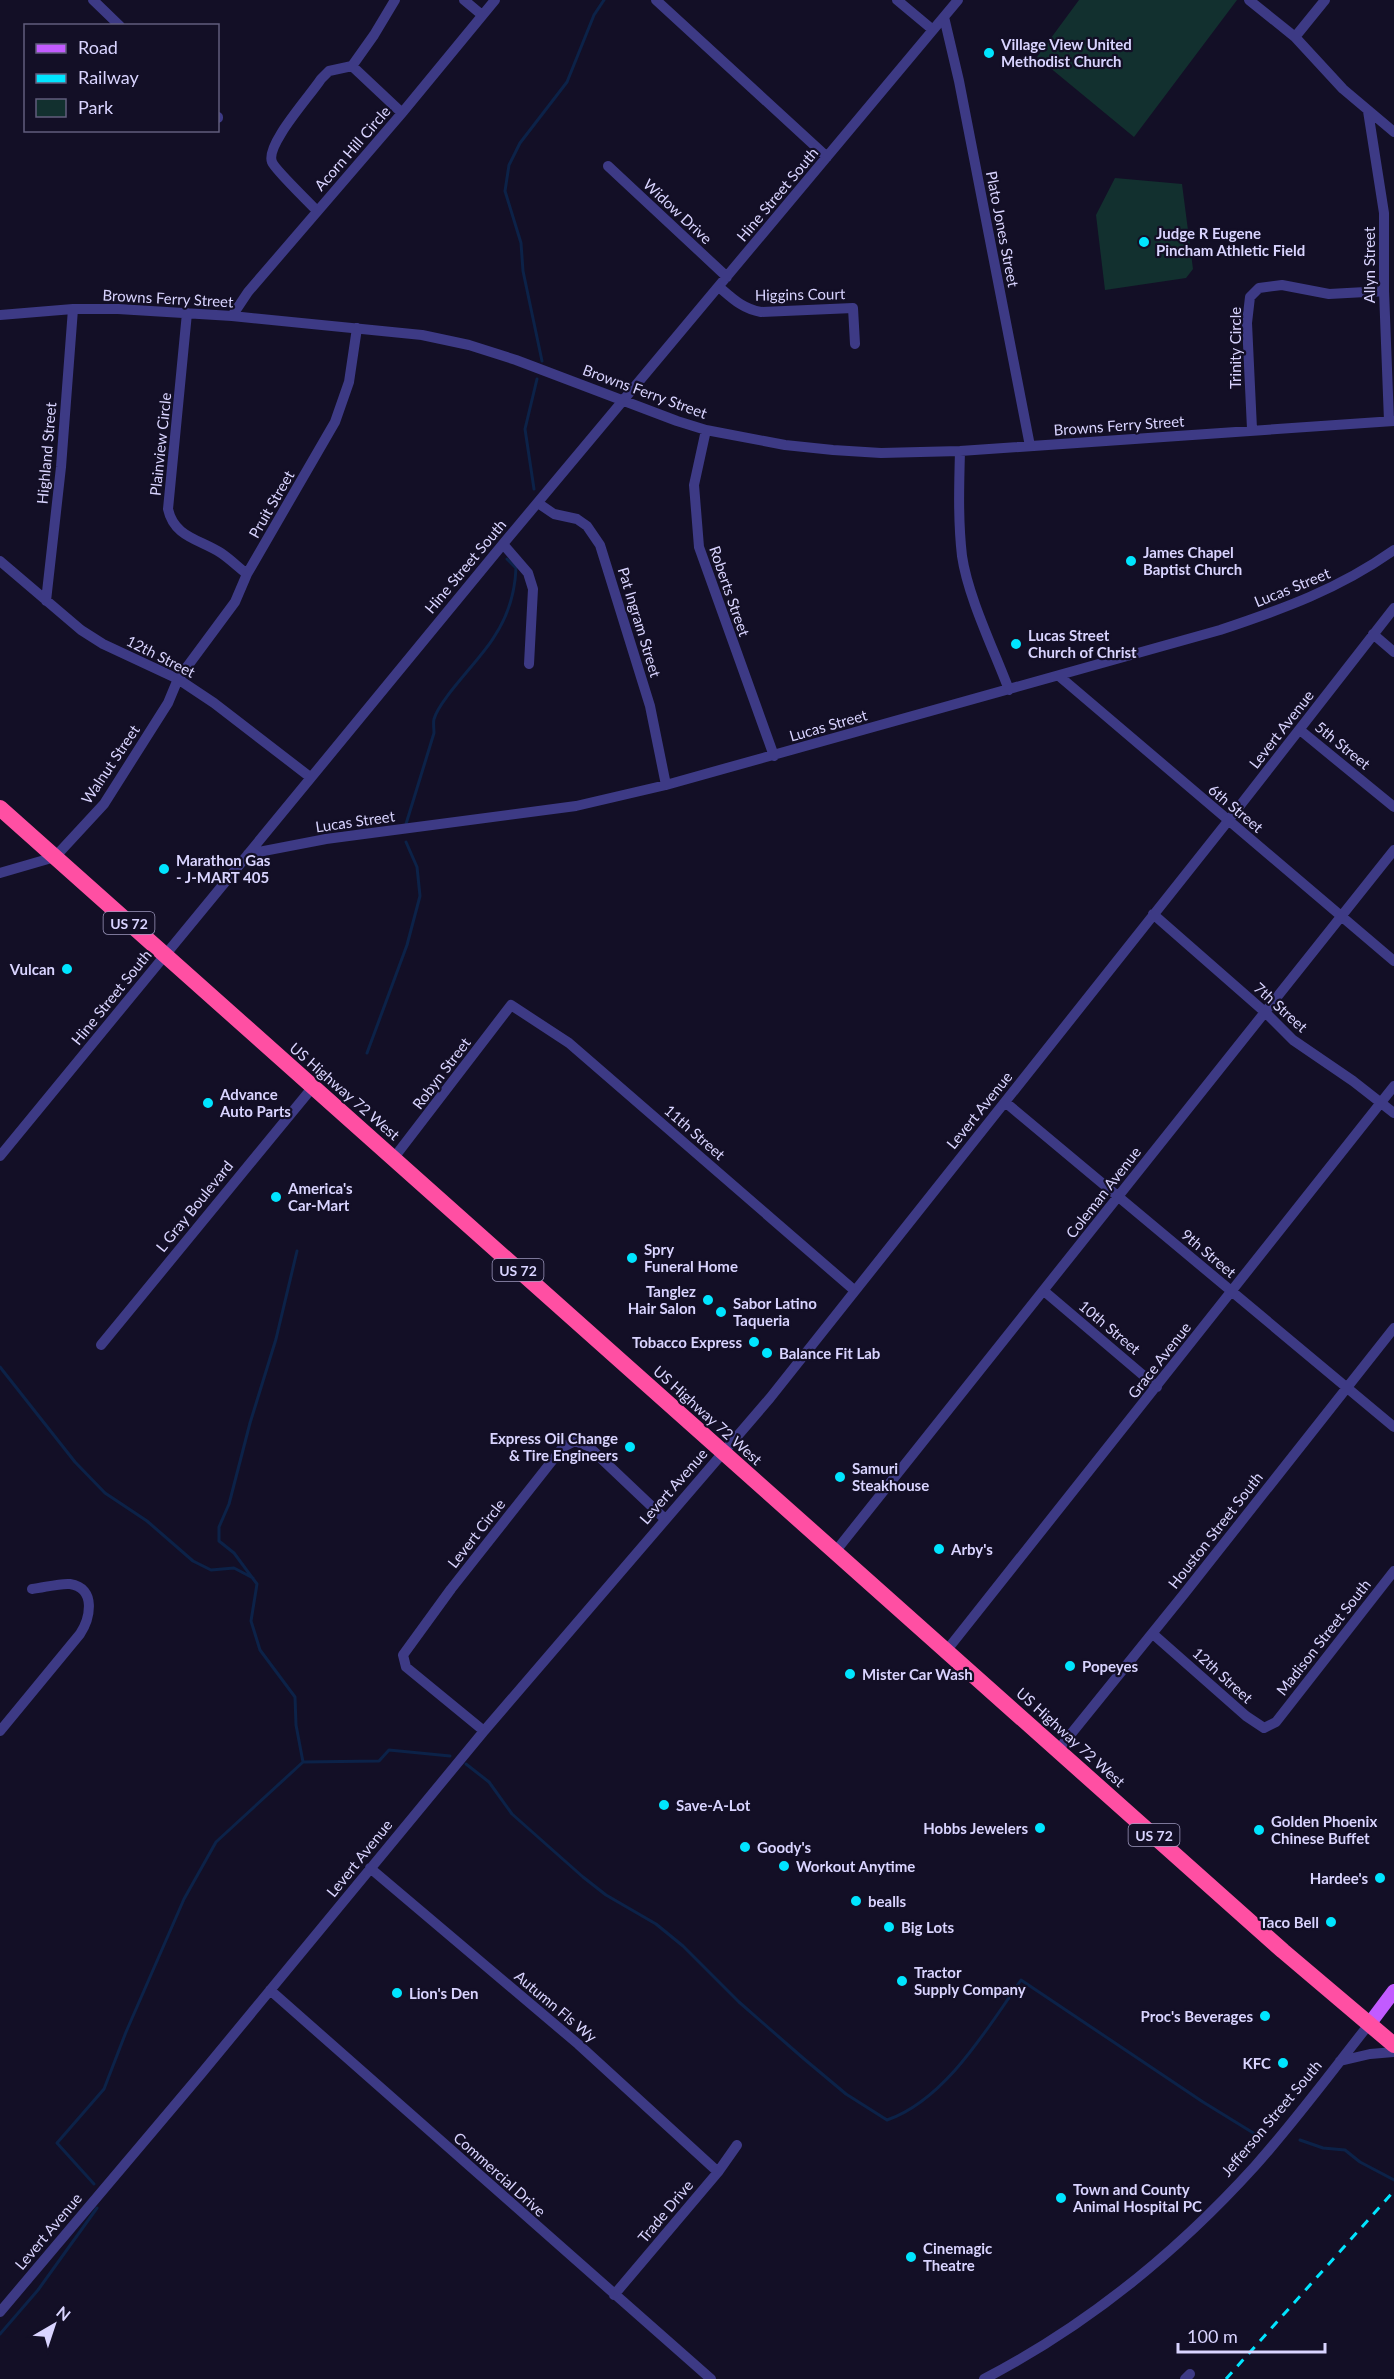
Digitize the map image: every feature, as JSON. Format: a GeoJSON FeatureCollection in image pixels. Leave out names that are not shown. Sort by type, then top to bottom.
{"type":"FeatureCollection","features":[{"type":"Feature","properties":{"kind":"highway","name":"US Highway 72 West"},"geometry":{"type":"LineString","coordinates":[[0,808],[1283,1951],[1394,2045]]}},
{"type":"Feature","properties":{"kind":"main road","name":"Jefferson Street South"},"geometry":{"type":"LineString","coordinates":[[1370,2023],[1394,1991]]}},
{"type":"Feature","properties":{"kind":"street"},"geometry":{"type":"LineString","coordinates":[[93,0],[118,24]]}},
{"type":"Feature","properties":{"kind":"street"},"geometry":{"type":"LineString","coordinates":[[317,211],[272,163],[271,151],[277,139],[321,79],[329,71],[351,66],[374,35],[395,0]]}},
{"type":"Feature","properties":{"kind":"street"},"geometry":{"type":"LineString","coordinates":[[464,0],[482,15]]}},
{"type":"Feature","properties":{"kind":"street","name":"Acorn Hill Circle"},"geometry":{"type":"LineString","coordinates":[[232,316],[248,292],[402,113],[495,0]]}},
{"type":"Feature","properties":{"kind":"street"},"geometry":{"type":"LineString","coordinates":[[656,0],[827,157]]}},
{"type":"Feature","properties":{"kind":"street"},"geometry":{"type":"LineString","coordinates":[[897,0],[933,30]]}},
{"type":"Feature","properties":{"kind":"street","name":"Hine Street South"},"geometry":{"type":"LineString","coordinates":[[0,1156],[503,544],[958,0]]}},
{"type":"Feature","properties":{"kind":"street"},"geometry":{"type":"LineString","coordinates":[[1249,0],[1295,37],[1343,89],[1394,132]]}},
{"type":"Feature","properties":{"kind":"street"},"geometry":{"type":"LineString","coordinates":[[1295,37],[1324,0]]}},
{"type":"Feature","properties":{"kind":"street","name":"Plato Jones Street"},"geometry":{"type":"LineString","coordinates":[[944,17],[959,81],[1030,447]]}},
{"type":"Feature","properties":{"kind":"street"},"geometry":{"type":"LineString","coordinates":[[351,66],[402,113]]}},
{"type":"Feature","properties":{"kind":"street","name":"Allyn Street"},"geometry":{"type":"LineString","coordinates":[[1368,111],[1384,213],[1384,291],[1391,421]]}},
{"type":"Feature","properties":{"kind":"street","name":"Widow Drive"},"geometry":{"type":"LineString","coordinates":[[608,166],[727,277]]}},
{"type":"Feature","properties":{"kind":"street","name":"Trinity Circle"},"geometry":{"type":"LineString","coordinates":[[1252,429],[1247,322],[1250,297],[1259,288],[1282,285],[1329,294],[1384,291]]}},
{"type":"Feature","properties":{"kind":"street","name":"Higgins Court"},"geometry":{"type":"LineString","coordinates":[[719,287],[749,310],[761,312],[853,308],[855,344]]}},
{"type":"Feature","properties":{"kind":"street","name":"Browns Ferry Street"},"geometry":{"type":"LineString","coordinates":[[0,315],[73,309],[187,313],[422,335],[469,345],[516,360],[706,430],[785,445],[833,450],[881,453],[960,451],[1391,421]]}},
{"type":"Feature","properties":{"kind":"street","name":"Highland Street"},"geometry":{"type":"LineString","coordinates":[[46,601],[61,467],[73,309]]}},
{"type":"Feature","properties":{"kind":"street","name":"Plainview Circle"},"geometry":{"type":"LineString","coordinates":[[187,313],[168,509],[171,520],[178,530],[222,553],[247,574]]}},
{"type":"Feature","properties":{"kind":"street","name":"Pruit Street"},"geometry":{"type":"LineString","coordinates":[[178,679],[235,602],[247,574],[335,422],[349,382],[357,328]]}},
{"type":"Feature","properties":{"kind":"street","name":"Roberts Street"},"geometry":{"type":"LineString","coordinates":[[706,430],[694,485],[699,548],[774,756]]}},
{"type":"Feature","properties":{"kind":"street"},"geometry":{"type":"LineString","coordinates":[[960,451],[958,508],[962,557],[968,581],[1009,690]]}},
{"type":"Feature","properties":{"kind":"street","name":"Pat Ingram Street"},"geometry":{"type":"LineString","coordinates":[[538,503],[554,514],[577,519],[587,526],[600,546],[650,706],[666,786]]}},
{"type":"Feature","properties":{"kind":"street"},"geometry":{"type":"LineString","coordinates":[[503,544],[528,573],[533,589],[529,664]]}},
{"type":"Feature","properties":{"kind":"street","name":"Lucas Street"},"geometry":{"type":"LineString","coordinates":[[248,854],[326,839],[576,806],[666,786],[1220,630],[1288,607],[1354,577],[1394,550]]}},
{"type":"Feature","properties":{"kind":"street","name":"12th Street"},"geometry":{"type":"LineString","coordinates":[[0,561],[81,630],[103,644],[178,679],[214,703],[310,777]]}},
{"type":"Feature","properties":{"kind":"street","name":"Levert Avenue"},"geometry":{"type":"LineString","coordinates":[[0,2312],[484,1731],[770,1398],[1300,730],[1394,608]]}},
{"type":"Feature","properties":{"kind":"street"},"geometry":{"type":"LineString","coordinates":[[1373,634],[1394,652]]}},
{"type":"Feature","properties":{"kind":"street","name":"6th Street"},"geometry":{"type":"LineString","coordinates":[[1059,676],[1394,961]]}},
{"type":"Feature","properties":{"kind":"street","name":"Walnut Street"},"geometry":{"type":"LineString","coordinates":[[55,857],[104,804],[168,703],[178,679]]}},
{"type":"Feature","properties":{"kind":"street","name":"5th Street"},"geometry":{"type":"LineString","coordinates":[[1300,730],[1394,807]]}},
{"type":"Feature","properties":{"kind":"street","name":"Coleman Avenue"},"geometry":{"type":"LineString","coordinates":[[835,1552],[1394,850]]}},
{"type":"Feature","properties":{"kind":"street"},"geometry":{"type":"LineString","coordinates":[[0,873],[55,857]]}},
{"type":"Feature","properties":{"kind":"street","name":"7th Street"},"geometry":{"type":"LineString","coordinates":[[1153,914],[1266,1013],[1293,1040],[1353,1081],[1394,1113]]}},
{"type":"Feature","properties":{"kind":"street","name":"Robyn Street"},"geometry":{"type":"LineString","coordinates":[[393,1158],[512,1005]]}},
{"type":"Feature","properties":{"kind":"street","name":"11th Street"},"geometry":{"type":"LineString","coordinates":[[512,1005],[569,1042],[854,1290]]}},
{"type":"Feature","properties":{"kind":"street","name":"Grace Avenue"},"geometry":{"type":"LineString","coordinates":[[947,1650],[1394,1086]]}},
{"type":"Feature","properties":{"kind":"street","name":"L Gray Boulevard"},"geometry":{"type":"LineString","coordinates":[[101,1345],[312,1088]]}},
{"type":"Feature","properties":{"kind":"street","name":"9th Street"},"geometry":{"type":"LineString","coordinates":[[1005,1102],[1394,1427]]}},
{"type":"Feature","properties":{"kind":"street","name":"10th Street"},"geometry":{"type":"LineString","coordinates":[[1044,1291],[1157,1387]]}},
{"type":"Feature","properties":{"kind":"street","name":"Houston Street South"},"geometry":{"type":"LineString","coordinates":[[1058,1750],[1153,1634],[1394,1328]]}},
{"type":"Feature","properties":{"kind":"street","name":"Levert Circle"},"geometry":{"type":"LineString","coordinates":[[484,1731],[406,1667],[403,1655],[451,1589],[563,1447],[574,1441],[588,1446],[665,1519]]}},
{"type":"Feature","properties":{"kind":"street","name":"Madison Street South"},"geometry":{"type":"LineString","coordinates":[[1276,1722],[1394,1571]]}},
{"type":"Feature","properties":{"kind":"street"},"geometry":{"type":"LineString","coordinates":[[0,1731],[80,1634],[87,1624],[90,1612],[88,1600],[82,1590],[71,1584],[32,1589]]}},
{"type":"Feature","properties":{"kind":"street","name":"12th Street"},"geometry":{"type":"LineString","coordinates":[[1153,1634],[1246,1716],[1264,1728],[1276,1722]]}},
{"type":"Feature","properties":{"kind":"street","name":"Autumn Fls Wy"},"geometry":{"type":"LineString","coordinates":[[370,1868],[578,2044],[718,2172]]}},
{"type":"Feature","properties":{"kind":"street","name":"Commercial Drive"},"geometry":{"type":"LineString","coordinates":[[270,1990],[711,2379]]}},
{"type":"Feature","properties":{"kind":"street","name":"Jefferson Street South"},"geometry":{"type":"LineString","coordinates":[[984,2379],[1026,2357],[1103,2304],[1176,2244],[1256,2165],[1370,2023]]}},
{"type":"Feature","properties":{"kind":"street"},"geometry":{"type":"LineString","coordinates":[[1340,2061],[1370,2054],[1394,2052]]}},
{"type":"Feature","properties":{"kind":"street","name":"Trade Drive"},"geometry":{"type":"LineString","coordinates":[[614,2295],[718,2172],[737,2145]]}},
{"type":"Feature","properties":{"kind":"green space"},"geometry":{"type":"Polygon","coordinates":[[[1079,0],[1237,0],[1134,137],[1037,57],[1079,0]]]}},
{"type":"Feature","properties":{"kind":"green space","name":"Judge R Eugene Pincham Athletic Field"},"geometry":{"type":"Polygon","coordinates":[[[1115,178],[1182,184],[1193,269],[1186,278],[1105,290],[1096,215],[1115,178]]]}},
{"type":"Feature","properties":{"kind":"waterway"},"geometry":{"type":"LineString","coordinates":[[542,361],[523,271],[521,243],[505,191],[509,165],[520,143],[567,82],[594,15],[604,0]]}},
{"type":"Feature","properties":{"kind":"waterway"},"geometry":{"type":"LineString","coordinates":[[534,489],[525,429],[537,379]]}},
{"type":"Feature","properties":{"kind":"waterway"},"geometry":{"type":"LineString","coordinates":[[406,824],[434,733],[434,721],[438,710],[488,646],[507,613],[516,568],[507,559]]}},
{"type":"Feature","properties":{"kind":"waterway"},"geometry":{"type":"LineString","coordinates":[[367,1053],[407,945],[420,896],[417,867],[406,842]]}},
{"type":"Feature","properties":{"kind":"waterway"},"geometry":{"type":"LineString","coordinates":[[297,1251],[276,1339],[250,1423],[229,1504],[219,1527],[219,1541],[234,1553],[257,1584],[251,1621],[260,1650],[295,1697],[296,1725],[303,1762]]}},
{"type":"Feature","properties":{"kind":"waterway"},"geometry":{"type":"LineString","coordinates":[[0,1367],[75,1462],[105,1493],[147,1521],[193,1561],[211,1570],[234,1568],[253,1578]]}},
{"type":"Feature","properties":{"kind":"waterway"},"geometry":{"type":"LineString","coordinates":[[94,2184],[57,2143],[104,2089],[126,2032],[184,1899],[216,1842],[303,1762],[379,1761],[389,1750],[450,1756]]}},
{"type":"Feature","properties":{"kind":"waterway"},"geometry":{"type":"LineString","coordinates":[[466,1764],[489,1782],[512,1814],[583,1877],[606,1895],[656,1924],[683,1946],[739,2002],[803,2058],[846,2094],[887,2120],[928,2097],[946,2080],[979,2041],[1021,1980],[1203,2102],[1255,2134]]}},
{"type":"Feature","properties":{"kind":"waterway"},"geometry":{"type":"LineString","coordinates":[[1300,2140],[1323,2148],[1345,2150],[1360,2162],[1394,2180]]}},
{"type":"Feature","properties":{"kind":"waterway"},"geometry":{"type":"LineString","coordinates":[[0,2334],[38,2290],[97,2208]]}},
{"type":"Feature","properties":{"kind":"railway"},"geometry":{"type":"LineString","coordinates":[[1226,2379],[1394,2191]]}},
{"type":"Feature","properties":{"kind":"place","name":"Village View United Methodist Church"},"geometry":{"type":"Point","coordinates":[989,53]}},
{"type":"Feature","properties":{"kind":"place","name":"Judge R Eugene Pincham Athletic Field"},"geometry":{"type":"Point","coordinates":[1144,242]}},
{"type":"Feature","properties":{"kind":"place","name":"James Chapel Baptist Church"},"geometry":{"type":"Point","coordinates":[1131,561]}},
{"type":"Feature","properties":{"kind":"place","name":"Lucas Street Church of Christ"},"geometry":{"type":"Point","coordinates":[1016,644]}},
{"type":"Feature","properties":{"kind":"place","name":"Marathon Gas - J-MART 405"},"geometry":{"type":"Point","coordinates":[164,869]}},
{"type":"Feature","properties":{"kind":"place","name":"Vulcan"},"geometry":{"type":"Point","coordinates":[67,969]}},
{"type":"Feature","properties":{"kind":"place","name":"Advance Auto Parts"},"geometry":{"type":"Point","coordinates":[208,1103]}},
{"type":"Feature","properties":{"kind":"place","name":"America's Car-Mart"},"geometry":{"type":"Point","coordinates":[276,1197]}},
{"type":"Feature","properties":{"kind":"place","name":"Spry Funeral Home"},"geometry":{"type":"Point","coordinates":[632,1258]}},
{"type":"Feature","properties":{"kind":"place","name":"Tanglez Hair Salon"},"geometry":{"type":"Point","coordinates":[708,1300]}},
{"type":"Feature","properties":{"kind":"place","name":"Sabor Latino Taqueria"},"geometry":{"type":"Point","coordinates":[721,1312]}},
{"type":"Feature","properties":{"kind":"place","name":"Tobacco Express"},"geometry":{"type":"Point","coordinates":[754,1342]}},
{"type":"Feature","properties":{"kind":"place","name":"Balance Fit Lab"},"geometry":{"type":"Point","coordinates":[767,1353]}},
{"type":"Feature","properties":{"kind":"place","name":"Express Oil Change & Tire Engineers"},"geometry":{"type":"Point","coordinates":[630,1447]}},
{"type":"Feature","properties":{"kind":"place","name":"Samuri Steakhouse"},"geometry":{"type":"Point","coordinates":[840,1477]}},
{"type":"Feature","properties":{"kind":"place","name":"Arby's"},"geometry":{"type":"Point","coordinates":[939,1549]}},
{"type":"Feature","properties":{"kind":"place","name":"Popeyes"},"geometry":{"type":"Point","coordinates":[1070,1666]}},
{"type":"Feature","properties":{"kind":"place","name":"Mister Car Wash"},"geometry":{"type":"Point","coordinates":[850,1674]}},
{"type":"Feature","properties":{"kind":"place","name":"Save-A-Lot"},"geometry":{"type":"Point","coordinates":[664,1805]}},
{"type":"Feature","properties":{"kind":"place","name":"Hobbs Jewelers"},"geometry":{"type":"Point","coordinates":[1040,1828]}},
{"type":"Feature","properties":{"kind":"place","name":"Golden Phoenix Chinese Buffet"},"geometry":{"type":"Point","coordinates":[1259,1830]}},
{"type":"Feature","properties":{"kind":"place","name":"Goody's"},"geometry":{"type":"Point","coordinates":[745,1847]}},
{"type":"Feature","properties":{"kind":"place","name":"Workout Anytime"},"geometry":{"type":"Point","coordinates":[784,1866]}},
{"type":"Feature","properties":{"kind":"place","name":"Hardee's"},"geometry":{"type":"Point","coordinates":[1380,1878]}},
{"type":"Feature","properties":{"kind":"place","name":"bealls"},"geometry":{"type":"Point","coordinates":[856,1901]}},
{"type":"Feature","properties":{"kind":"place","name":"Taco Bell"},"geometry":{"type":"Point","coordinates":[1331,1922]}},
{"type":"Feature","properties":{"kind":"place","name":"Big Lots"},"geometry":{"type":"Point","coordinates":[889,1927]}},
{"type":"Feature","properties":{"kind":"place","name":"Tractor Supply Company"},"geometry":{"type":"Point","coordinates":[902,1981]}},
{"type":"Feature","properties":{"kind":"place","name":"Lion's Den"},"geometry":{"type":"Point","coordinates":[397,1993]}},
{"type":"Feature","properties":{"kind":"place","name":"Proc's Beverages"},"geometry":{"type":"Point","coordinates":[1265,2016]}},
{"type":"Feature","properties":{"kind":"place","name":"KFC"},"geometry":{"type":"Point","coordinates":[1283,2063]}},
{"type":"Feature","properties":{"kind":"place","name":"Town and County Animal Hospital PC"},"geometry":{"type":"Point","coordinates":[1061,2198]}},
{"type":"Feature","properties":{"kind":"place","name":"Cinemagic Theatre"},"geometry":{"type":"Point","coordinates":[911,2257]}}]}
